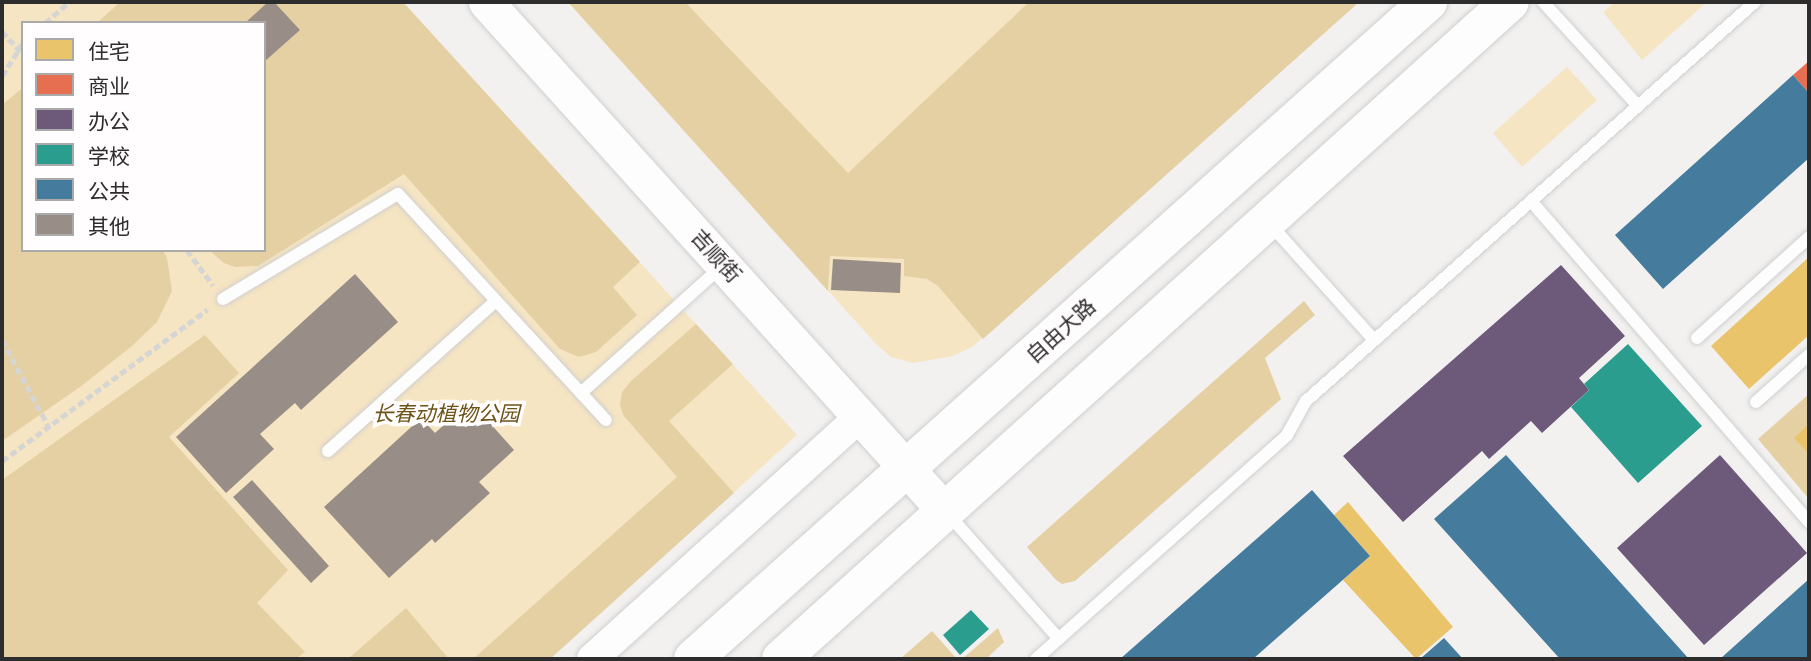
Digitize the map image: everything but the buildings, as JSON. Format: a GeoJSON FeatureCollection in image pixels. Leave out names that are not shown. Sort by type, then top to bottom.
{"type":"FeatureCollection","features":[{"type":"Feature","properties":{"kind":"main road","name":"吉顺街"},"geometry":{"type":"LineString","coordinates":[[486,2],[945,511]]}},
{"type":"Feature","properties":{"kind":"main road","name":"自由大路"},"geometry":{"type":"LineString","coordinates":[[693,659],[1428,2]]}},
{"type":"Feature","properties":{"kind":"main road"},"geometry":{"type":"LineString","coordinates":[[781,659],[1510,2]]}},
{"type":"Feature","properties":{"kind":"street"},"geometry":{"type":"LineString","coordinates":[[592,659],[860,417]]}},
{"type":"Feature","properties":{"kind":"lane"},"geometry":{"type":"LineString","coordinates":[[1543,2],[1638,106]]}},
{"type":"Feature","properties":{"kind":"lane"},"geometry":{"type":"LineString","coordinates":[[1036,659],[1287,435],[1306,401],[1755,2]]}},
{"type":"Feature","properties":{"kind":"lane"},"geometry":{"type":"LineString","coordinates":[[223,299],[398,194],[606,420]]}},
{"type":"Feature","properties":{"kind":"lane"},"geometry":{"type":"LineString","coordinates":[[1531,201],[1809,522]]}},
{"type":"Feature","properties":{"kind":"lane"},"geometry":{"type":"LineString","coordinates":[[1268,222],[1374,340]]}},
{"type":"Feature","properties":{"kind":"lane"},"geometry":{"type":"LineString","coordinates":[[1697,338],[1809,237]]}},
{"type":"Feature","properties":{"kind":"lane"},"geometry":{"type":"LineString","coordinates":[[580,393],[723,265]]}},
{"type":"Feature","properties":{"kind":"lane"},"geometry":{"type":"LineString","coordinates":[[328,451],[496,301]]}},
{"type":"Feature","properties":{"kind":"lane"},"geometry":{"type":"LineString","coordinates":[[1756,402],[1809,355]]}},
{"type":"Feature","properties":{"kind":"lane"},"geometry":{"type":"LineString","coordinates":[[945,511],[1059,639]]}},
{"type":"Feature","properties":{"kind":"path"},"geometry":{"type":"LineString","coordinates":[[48,21],[69,2]]}},
{"type":"Feature","properties":{"kind":"path"},"geometry":{"type":"LineString","coordinates":[[2,31],[21,52]]}},
{"type":"Feature","properties":{"kind":"path"},"geometry":{"type":"LineString","coordinates":[[2,76],[21,45]]}},
{"type":"Feature","properties":{"kind":"path"},"geometry":{"type":"LineString","coordinates":[[2,461],[223,299],[188,252]]}},
{"type":"Feature","properties":{"kind":"path"},"geometry":{"type":"LineString","coordinates":[[2,340],[49,428]]}},
{"type":"Feature","properties":{"kind":"green space","name":"长春动植物公园"},"geometry":{"type":"Polygon","coordinates":[[[2,2],[403,2],[797,435],[550,659],[2,659],[2,2]]]}},
{"type":"Feature","properties":{"kind":"green space"},"geometry":{"type":"Polygon","coordinates":[[[568,2],[1359,2],[972,347],[953,356],[913,363],[891,357],[877,345],[568,2]]]}},
{"type":"Feature","properties":{"kind":"green space"},"geometry":{"type":"Polygon","coordinates":[[[1615,2],[1707,2],[1642,60],[1603,12],[1615,2]]]}},
{"type":"Feature","properties":{"kind":"green space"},"geometry":{"type":"Polygon","coordinates":[[[1567,67],[1597,100],[1522,167],[1493,133],[1567,67]]]}},
{"type":"Feature","properties":{"kind":"shaded area"},"geometry":{"type":"Polygon","coordinates":[[[120,2],[403,2],[640,262],[613,287],[637,315],[596,352],[579,357],[560,349],[404,174],[258,266],[235,267],[224,263],[211,252],[266,252],[266,21],[99,21],[120,2]]]}},
{"type":"Feature","properties":{"kind":"shaded area"},"geometry":{"type":"Polygon","coordinates":[[[568,2],[685,2],[848,173],[1029,2],[1359,2],[983,339],[938,286],[927,279],[904,276],[904,259],[830,256],[828,291],[568,2]]]}},
{"type":"Feature","properties":{"kind":"shaded area"},"geometry":{"type":"Polygon","coordinates":[[[21,90],[21,252],[164,252],[172,291],[157,322],[132,346],[80,387],[2,441],[2,105],[21,90]]]}},
{"type":"Feature","properties":{"kind":"shaded area"},"geometry":{"type":"Polygon","coordinates":[[[1304,301],[1315,315],[1265,358],[1281,399],[1075,581],[1062,584],[1056,580],[1027,547],[1304,301]]]}},
{"type":"Feature","properties":{"kind":"shaded area"},"geometry":{"type":"Polygon","coordinates":[[[696,324],[733,364],[669,421],[734,493],[550,659],[473,659],[677,477],[623,415],[620,404],[622,392],[631,381],[696,324]]]}},
{"type":"Feature","properties":{"kind":"shaded area"},"geometry":{"type":"Polygon","coordinates":[[[205,335],[239,373],[169,437],[288,570],[257,603],[305,652],[296,659],[2,659],[2,480],[205,335]]]}},
{"type":"Feature","properties":{"kind":"shaded area"},"geometry":{"type":"Polygon","coordinates":[[[1809,394],[1809,499],[1758,439],[1809,394]]]}},
{"type":"Feature","properties":{"kind":"shaded area"},"geometry":{"type":"Polygon","coordinates":[[[406,608],[449,659],[348,659],[406,608]]]}},
{"type":"Feature","properties":{"kind":"shaded area"},"geometry":{"type":"Polygon","coordinates":[[[998,628],[1004,642],[986,659],[962,659],[998,628]]]}},
{"type":"Feature","properties":{"kind":"shaded area"},"geometry":{"type":"Polygon","coordinates":[[[932,631],[957,659],[900,659],[932,631]]]}}]}
